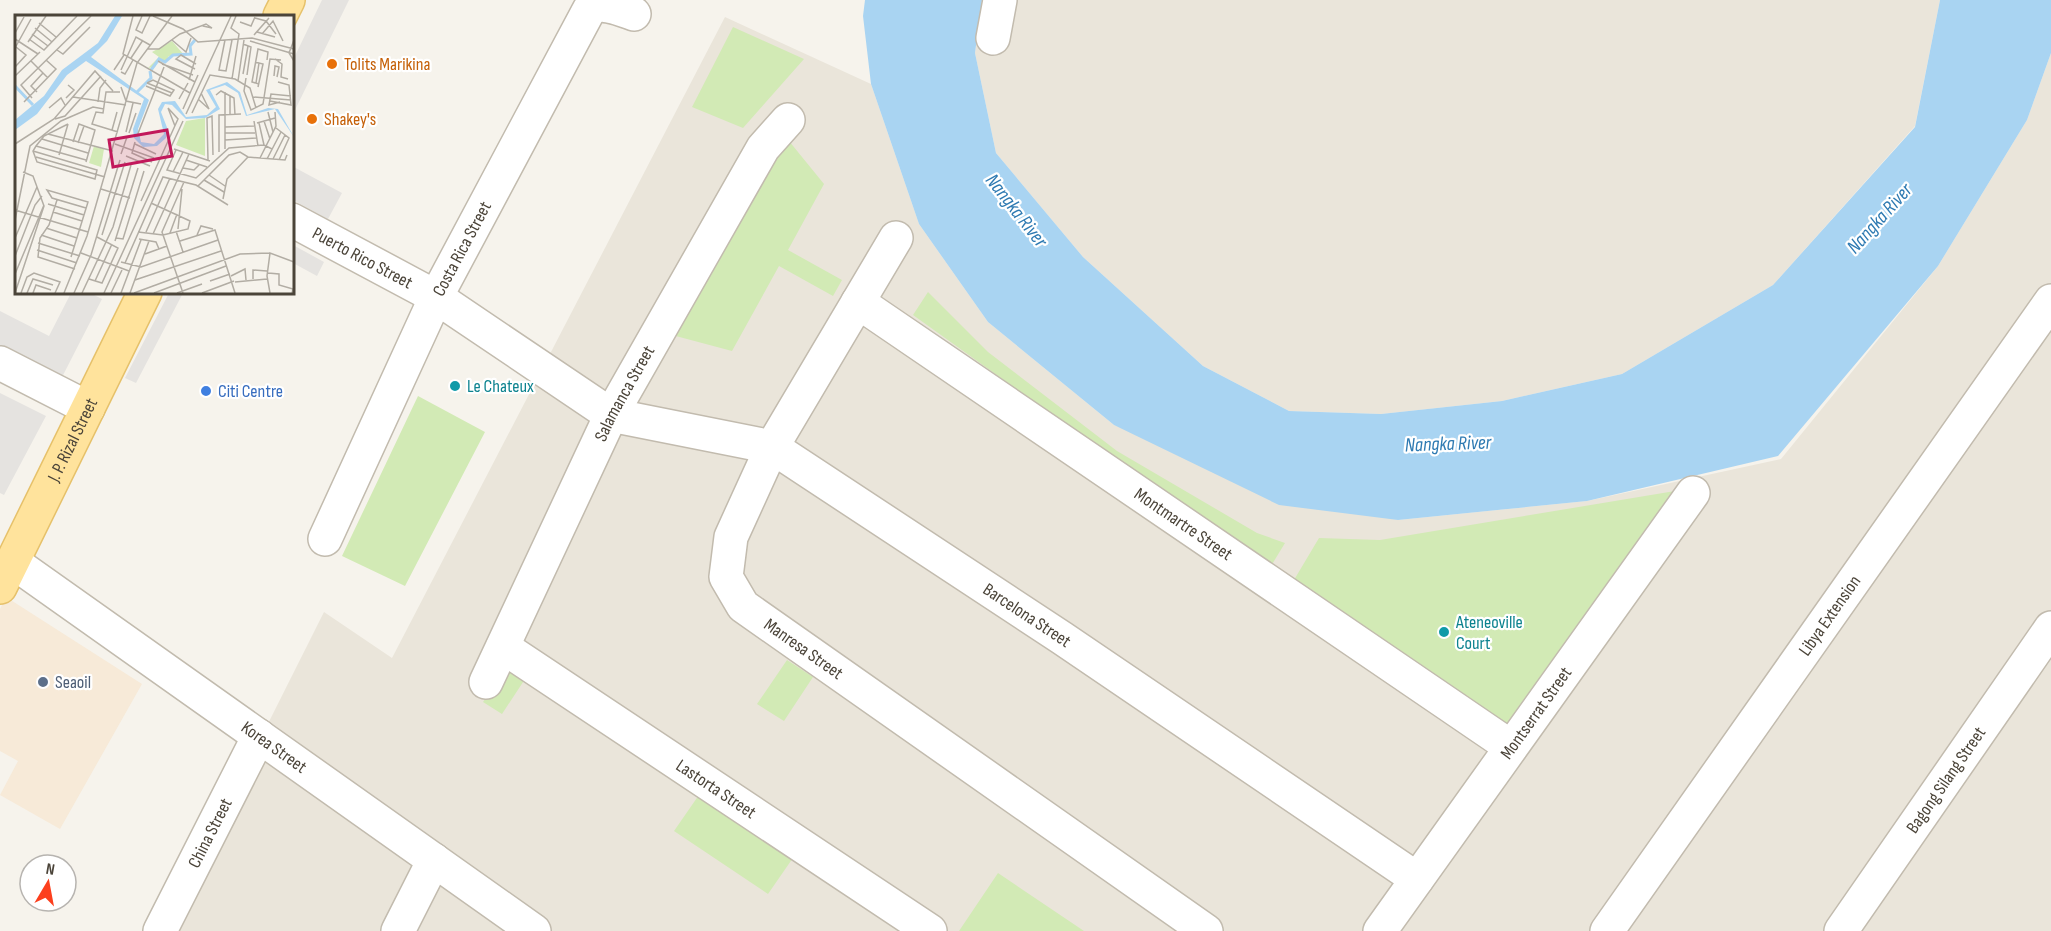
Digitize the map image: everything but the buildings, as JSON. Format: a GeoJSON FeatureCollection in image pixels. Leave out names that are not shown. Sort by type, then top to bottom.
{"type":"FeatureCollection","features":[{"type":"Feature","properties":{"kind":"main road"},"geometry":{"type":"LineString","coordinates":[[280,15],[288,0]]}},
{"type":"Feature","properties":{"kind":"main road","name":"J. P. Rizal Street"},"geometry":{"type":"LineString","coordinates":[[6,575],[144,294]]}},
{"type":"Feature","properties":{"kind":"street"},"geometry":{"type":"LineString","coordinates":[[993,38],[1000,0]]}},
{"type":"Feature","properties":{"kind":"street","name":"Costa Rica Street"},"geometry":{"type":"LineString","coordinates":[[325,539],[436,297],[589,10],[593,4],[600,2],[634,14]]}},
{"type":"Feature","properties":{"kind":"street","name":"Salamanca Street"},"geometry":{"type":"LineString","coordinates":[[486,682],[611,415],[763,148],[788,120]]}},
{"type":"Feature","properties":{"kind":"street","name":"Puerto Rico Street"},"geometry":{"type":"LineString","coordinates":[[294,221],[436,297],[611,415]]}},
{"type":"Feature","properties":{"kind":"street","name":"Manresa Street"},"geometry":{"type":"LineString","coordinates":[[896,238],[772,447],[731,537],[726,577],[743,606],[1206,931]]}},
{"type":"Feature","properties":{"kind":"street","name":"Montmartre Street"},"geometry":{"type":"LineString","coordinates":[[858,302],[1511,747]]}},
{"type":"Feature","properties":{"kind":"street","name":"Libya Extension"},"geometry":{"type":"LineString","coordinates":[[1607,931],[2051,302]]}},
{"type":"Feature","properties":{"kind":"street"},"geometry":{"type":"LineString","coordinates":[[0,363],[88,408]]}},
{"type":"Feature","properties":{"kind":"street","name":"Barcelona Street"},"geometry":{"type":"LineString","coordinates":[[611,415],[772,447],[1072,645],[1417,879]]}},
{"type":"Feature","properties":{"kind":"street","name":"Montserrat Street"},"geometry":{"type":"LineString","coordinates":[[1380,931],[1693,493]]}},
{"type":"Feature","properties":{"kind":"street","name":"Korea Street"},"geometry":{"type":"LineString","coordinates":[[6,575],[259,736],[534,931]]}},
{"type":"Feature","properties":{"kind":"street","name":"Bagong Silang Street"},"geometry":{"type":"LineString","coordinates":[[1841,931],[2051,628]]}},
{"type":"Feature","properties":{"kind":"street","name":"Lastorta Street"},"geometry":{"type":"LineString","coordinates":[[503,647],[930,931]]}},
{"type":"Feature","properties":{"kind":"street","name":"China Street"},"geometry":{"type":"LineString","coordinates":[[160,931],[259,736]]}},
{"type":"Feature","properties":{"kind":"street"},"geometry":{"type":"LineString","coordinates":[[398,931],[434,860]]}},
{"type":"Feature","properties":{"kind":"shaded area"},"geometry":{"type":"Polygon","coordinates":[[[322,0],[349,0],[294,112],[294,58],[322,0]]]}},
{"type":"Feature","properties":{"kind":"shaded area"},"geometry":{"type":"Polygon","coordinates":[[[982,0],[1940,0],[1915,126],[1773,285],[1622,374],[1502,401],[1381,414],[1289,411],[1203,366],[1083,257],[996,153],[975,53],[982,0]]]}},
{"type":"Feature","properties":{"kind":"shaded area"},"geometry":{"type":"Polygon","coordinates":[[[725,17],[871,84],[919,224],[988,322],[1114,425],[1398,520],[1587,501],[1781,459],[1938,266],[2027,120],[2051,53],[2051,931],[164,931],[324,612],[392,658],[725,17]]]}},
{"type":"Feature","properties":{"kind":"shaded area"},"geometry":{"type":"Polygon","coordinates":[[[294,167],[342,193],[328,219],[294,201],[294,167]]]}},
{"type":"Feature","properties":{"kind":"shaded area"},"geometry":{"type":"Polygon","coordinates":[[[294,246],[324,262],[317,276],[294,264],[294,246]]]}},
{"type":"Feature","properties":{"kind":"shaded area"},"geometry":{"type":"Polygon","coordinates":[[[70,294],[92,294],[102,299],[59,383],[0,353],[0,311],[49,336],[70,294]]]}},
{"type":"Feature","properties":{"kind":"shaded area"},"geometry":{"type":"Polygon","coordinates":[[[168,294],[182,294],[136,383],[125,378],[168,294]]]}},
{"type":"Feature","properties":{"kind":"shaded area"},"geometry":{"type":"Polygon","coordinates":[[[0,393],[46,416],[4,495],[0,493],[0,393]]]}},
{"type":"Feature","properties":{"kind":"shaded area"},"geometry":{"type":"Polygon","coordinates":[[[6,597],[142,684],[60,829],[0,795],[18,761],[0,751],[0,609],[6,597]]]}},
{"type":"Feature","properties":{"kind":"green space"},"geometry":{"type":"Polygon","coordinates":[[[733,27],[804,59],[743,128],[692,107],[733,27]]]}},
{"type":"Feature","properties":{"kind":"green space"},"geometry":{"type":"Polygon","coordinates":[[[789,141],[824,184],[788,250],[842,280],[833,296],[779,266],[732,351],[672,335],[770,156],[789,141]]]}},
{"type":"Feature","properties":{"kind":"green space"},"geometry":{"type":"Polygon","coordinates":[[[928,292],[988,352],[1117,451],[1257,533],[1285,543],[1271,566],[1114,459],[913,315],[928,292]]]}},
{"type":"Feature","properties":{"kind":"green space"},"geometry":{"type":"Polygon","coordinates":[[[418,396],[485,432],[405,586],[342,556],[418,396]]]}},
{"type":"Feature","properties":{"kind":"green space"},"geometry":{"type":"Polygon","coordinates":[[[1687,489],[1504,727],[1291,585],[1319,538],[1380,540],[1687,489]]]}},
{"type":"Feature","properties":{"kind":"green space"},"geometry":{"type":"Polygon","coordinates":[[[787,660],[813,677],[784,721],[757,704],[787,660]]]}},
{"type":"Feature","properties":{"kind":"green space"},"geometry":{"type":"Polygon","coordinates":[[[508,664],[527,676],[502,714],[483,702],[508,664]]]}},
{"type":"Feature","properties":{"kind":"green space"},"geometry":{"type":"Polygon","coordinates":[[[701,792],[795,855],[768,894],[674,831],[701,792]]]}},
{"type":"Feature","properties":{"kind":"green space"},"geometry":{"type":"Polygon","coordinates":[[[998,873],[1084,931],[959,931],[998,873]]]}},
{"type":"Feature","properties":{"kind":"water","name":"Nangka River"},"geometry":{"type":"Polygon","coordinates":[[[865,0],[982,0],[975,53],[996,153],[1083,257],[1203,366],[1289,411],[1381,414],[1502,401],[1622,374],[1773,285],[1915,127],[1940,0],[2051,0],[2051,53],[2027,120],[1938,266],[1778,456],[1587,501],[1398,520],[1279,505],[1114,425],[988,322],[919,224],[871,84],[863,16],[865,0]]]}},
{"type":"Feature","properties":{"kind":"place","name":"Tolits Marikina"},"geometry":{"type":"Point","coordinates":[332,64]}},
{"type":"Feature","properties":{"kind":"place","name":"Shakey's"},"geometry":{"type":"Point","coordinates":[312,119]}},
{"type":"Feature","properties":{"kind":"place","name":"Le Chateux"},"geometry":{"type":"Point","coordinates":[455,386]}},
{"type":"Feature","properties":{"kind":"place","name":"Citi Centre"},"geometry":{"type":"Point","coordinates":[206,391]}},
{"type":"Feature","properties":{"kind":"place","name":"Ateneoville Court"},"geometry":{"type":"Point","coordinates":[1444,632]}},
{"type":"Feature","properties":{"kind":"place","name":"Seaoil"},"geometry":{"type":"Point","coordinates":[43,682]}}]}
